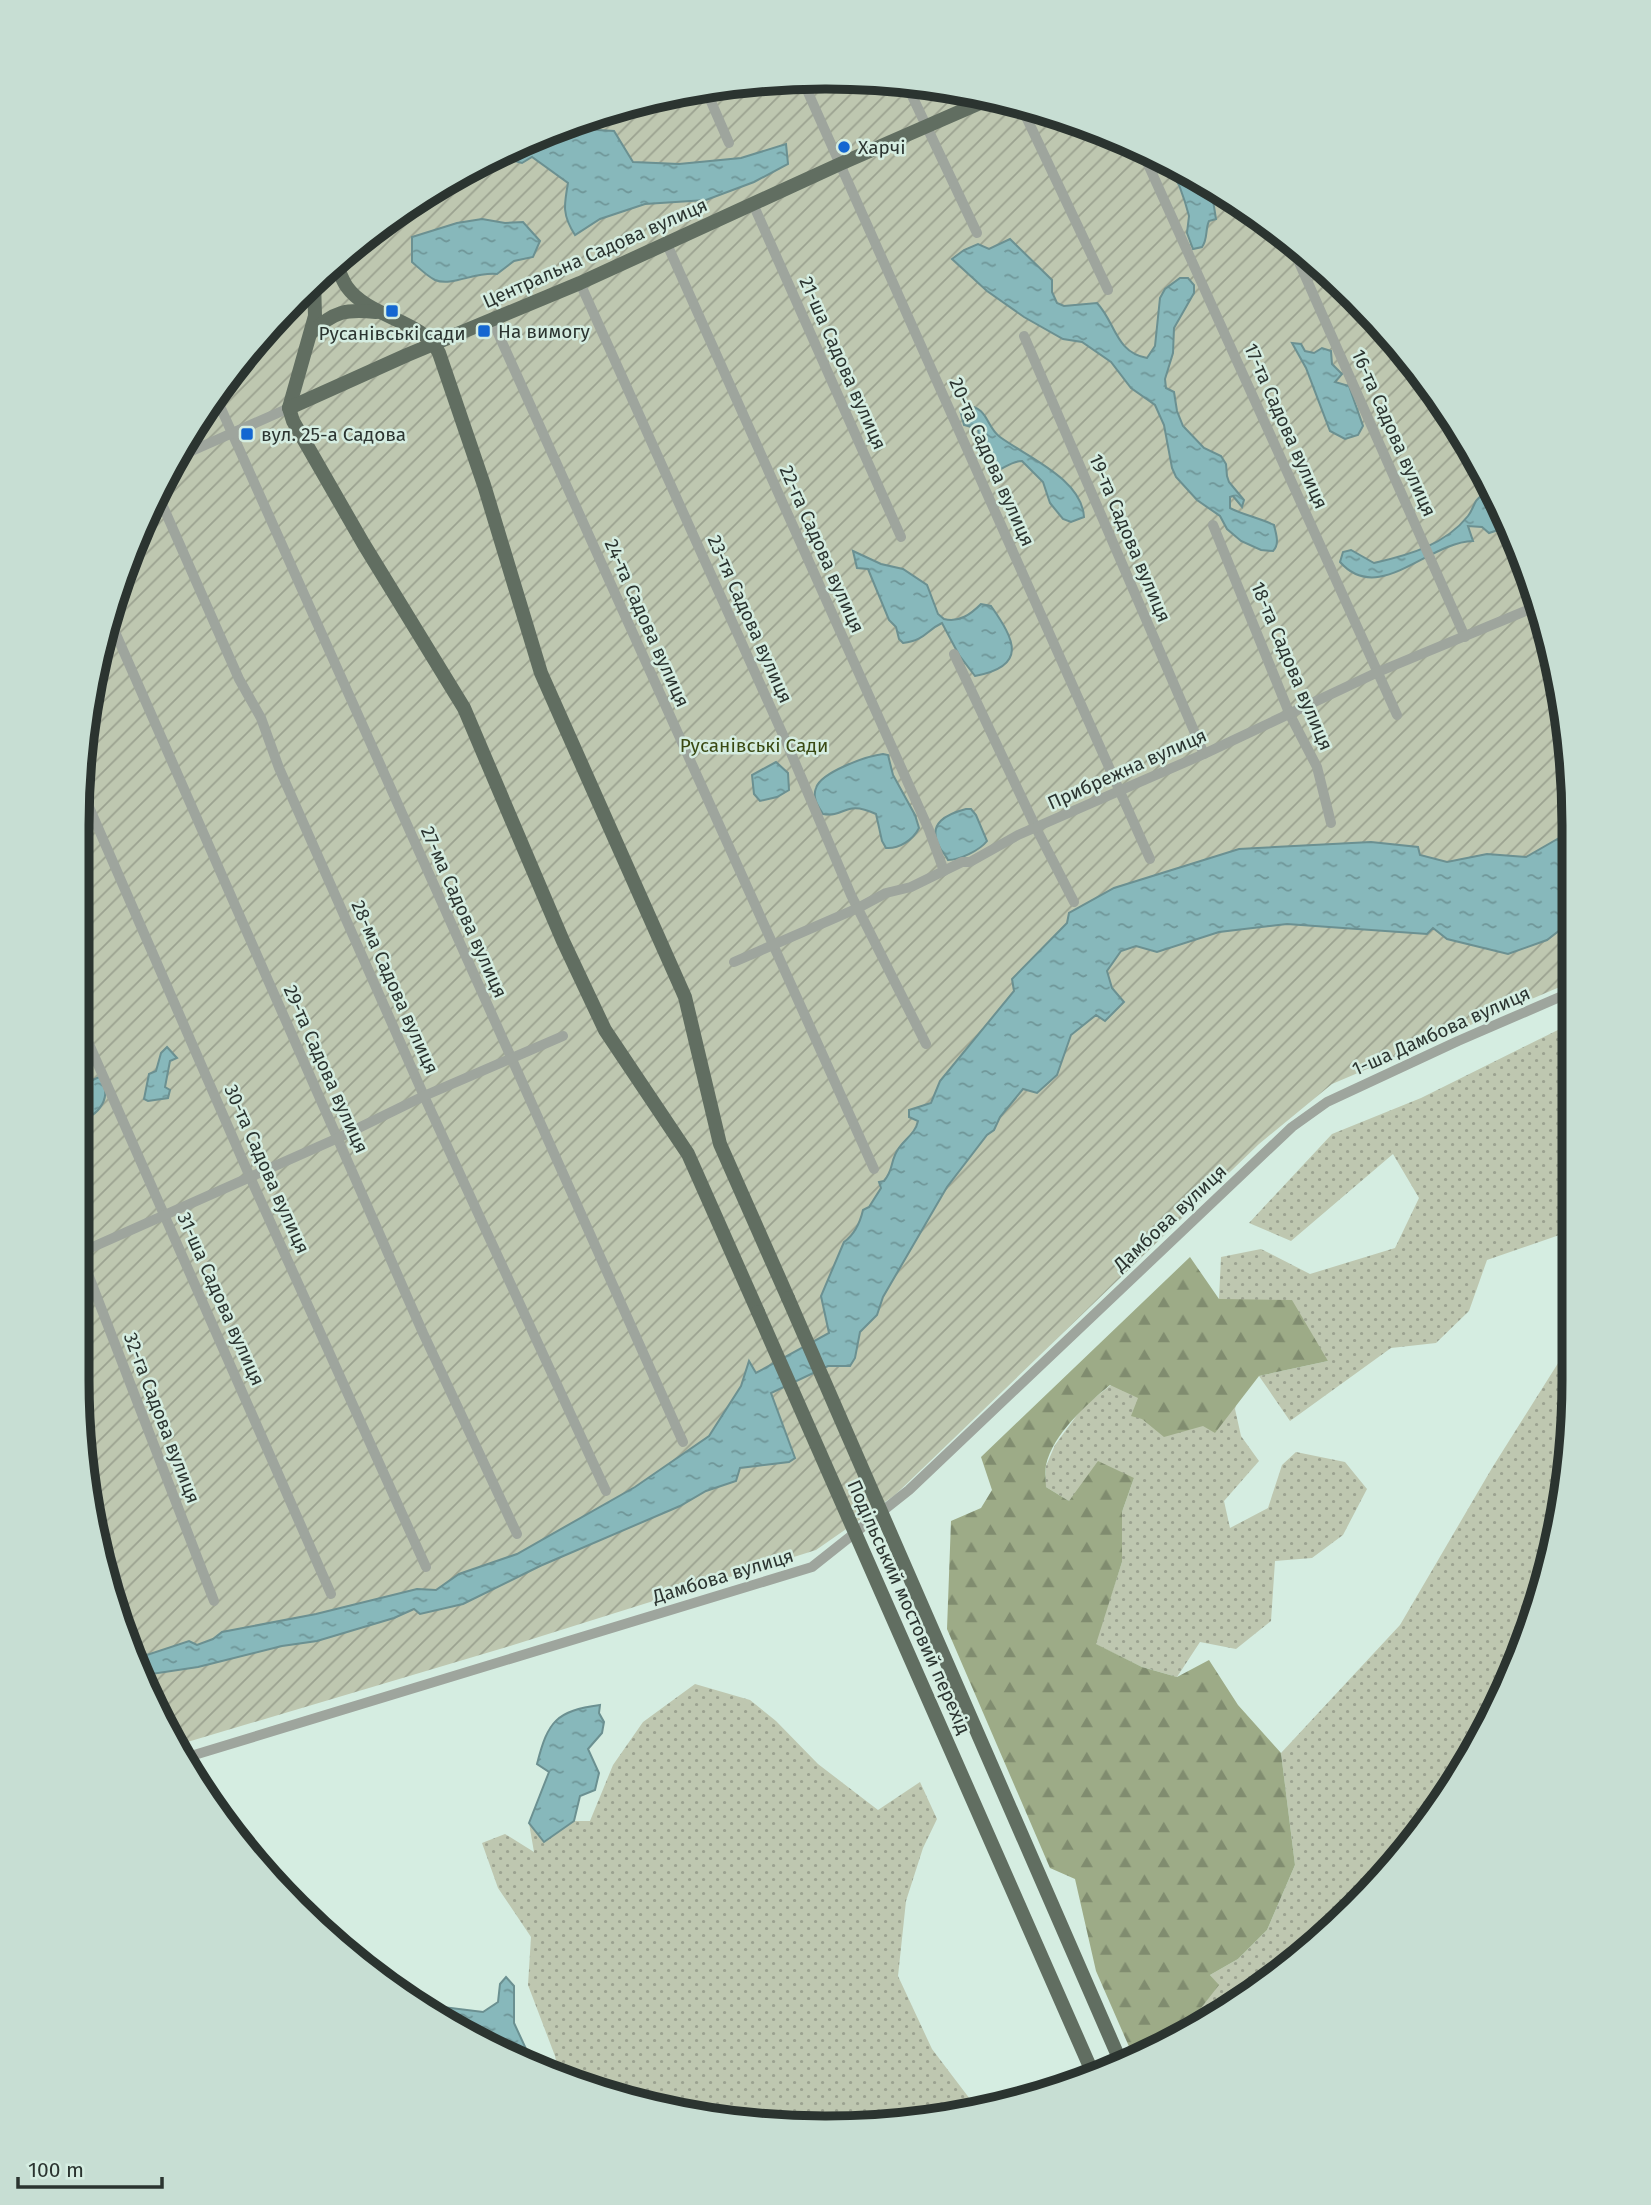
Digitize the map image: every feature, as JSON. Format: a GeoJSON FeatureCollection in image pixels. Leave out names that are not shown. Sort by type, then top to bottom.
{"type":"FeatureCollection","features":[{"type":"Feature","properties":{"kind":"main road","name":"Центральна Садова вулиця"},"geometry":{"type":"LineString","coordinates":[[289,408],[580,283],[976,105]]}},
{"type":"Feature","properties":{"kind":"main road"},"geometry":{"type":"LineString","coordinates":[[340,272],[347,287],[359,299],[435,343]]}},
{"type":"Feature","properties":{"kind":"main road"},"geometry":{"type":"LineString","coordinates":[[289,408],[315,316],[314,296]]}},
{"type":"Feature","properties":{"kind":"main road"},"geometry":{"type":"LineString","coordinates":[[311,333],[340,312],[358,310],[381,313]]}},
{"type":"Feature","properties":{"kind":"main road","name":"Подільський мостовий перехід"},"geometry":{"type":"LineString","coordinates":[[435,343],[467,431],[541,673],[685,996],[720,1144],[1118,2055]]}},
{"type":"Feature","properties":{"kind":"main road","name":"Подільський мостовий перехід"},"geometry":{"type":"LineString","coordinates":[[289,408],[293,421],[357,532],[464,708],[563,941],[605,1030],[688,1154],[1090,2066]]}},
{"type":"Feature","properties":{"kind":"street","name":"20-та Садова вулиця"},"geometry":{"type":"LineString","coordinates":[[807,90],[1150,859]]}},
{"type":"Feature","properties":{"kind":"street"},"geometry":{"type":"LineString","coordinates":[[911,95],[977,233]]}},
{"type":"Feature","properties":{"kind":"street"},"geometry":{"type":"LineString","coordinates":[[710,99],[729,143]]}},
{"type":"Feature","properties":{"kind":"street"},"geometry":{"type":"LineString","coordinates":[[1026,117],[1108,290]]}},
{"type":"Feature","properties":{"kind":"street","name":"17-та Садова вулиця"},"geometry":{"type":"LineString","coordinates":[[1148,163],[1397,715]]}},
{"type":"Feature","properties":{"kind":"street","name":"21-ша Садова вулиця"},"geometry":{"type":"LineString","coordinates":[[753,204],[901,537]]}},
{"type":"Feature","properties":{"kind":"street","name":"22-га Садова вулиця"},"geometry":{"type":"LineString","coordinates":[[666,243],[918,805],[944,871]]}},
{"type":"Feature","properties":{"kind":"street","name":"16-та Садова вулиця"},"geometry":{"type":"LineString","coordinates":[[1299,262],[1465,637]]}},
{"type":"Feature","properties":{"kind":"street","name":"23-тя Садова вулиця"},"geometry":{"type":"LineString","coordinates":[[580,283],[858,908],[926,1044]]}},
{"type":"Feature","properties":{"kind":"street","name":"24-та Садова вулиця"},"geometry":{"type":"LineString","coordinates":[[492,320],[874,1169]]}},
{"type":"Feature","properties":{"kind":"street","name":"19-та Садова вулиця"},"geometry":{"type":"LineString","coordinates":[[1024,336],[1205,754]]}},
{"type":"Feature","properties":{"kind":"street","name":"27-ма Садова вулиця"},"geometry":{"type":"LineString","coordinates":[[220,406],[683,1442]]}},
{"type":"Feature","properties":{"kind":"street","name":"Центральна Садова вулиця"},"geometry":{"type":"LineString","coordinates":[[192,451],[289,408]]}},
{"type":"Feature","properties":{"kind":"street","name":"28-ма Садова вулиця"},"geometry":{"type":"LineString","coordinates":[[163,505],[239,679],[261,718],[279,768],[424,1096],[606,1491]]}},
{"type":"Feature","properties":{"kind":"street","name":"18-та Садова вулиця"},"geometry":{"type":"LineString","coordinates":[[1213,525],[1290,715],[1317,767],[1331,823]]}},
{"type":"Feature","properties":{"kind":"street","name":"Прибрежна вулиця"},"geometry":{"type":"LineString","coordinates":[[734,962],[886,893],[911,887],[962,862],[970,862],[997,846],[1290,715],[1378,671],[1529,609]]}},
{"type":"Feature","properties":{"kind":"street","name":"29-та Садова вулиця"},"geometry":{"type":"LineString","coordinates":[[115,632],[423,1333],[517,1534]]}},
{"type":"Feature","properties":{"kind":"street"},"geometry":{"type":"LineString","coordinates":[[954,654],[1074,902]]}},
{"type":"Feature","properties":{"kind":"street","name":"30-та Садова вулиця"},"geometry":{"type":"LineString","coordinates":[[90,809],[250,1177],[426,1567]]}},
{"type":"Feature","properties":{"kind":"street","name":"1-ша Дамбова вулиця"},"geometry":{"type":"LineString","coordinates":[[1327,1102],[1562,996]]}},
{"type":"Feature","properties":{"kind":"street"},"geometry":{"type":"LineString","coordinates":[[89,1247],[166,1216],[424,1096],[563,1036]]}},
{"type":"Feature","properties":{"kind":"street","name":"31-ша Садова вулиця"},"geometry":{"type":"LineString","coordinates":[[89,1044],[331,1594]]}},
{"type":"Feature","properties":{"kind":"street","name":"Дамбова вулиця"},"geometry":{"type":"LineString","coordinates":[[193,1755],[812,1567],[909,1490],[1292,1127],[1327,1102]]}},
{"type":"Feature","properties":{"kind":"street","name":"32-га Садова вулиця"},"geometry":{"type":"LineString","coordinates":[[89,1279],[214,1601]]}},
{"type":"Feature","properties":{"kind":"green space","name":"Русанівські Сади"},"geometry":{"type":"Polygon","coordinates":[[[826,89],[874,91],[969,103],[1062,128],[1107,145],[1151,165],[1235,213],[1311,272],[1379,340],[1410,377],[1463,457],[1506,544],[1523,589],[1548,682],[1560,777],[1562,986],[1332,1084],[1259,1144],[895,1495],[816,1550],[510,1646],[185,1743],[145,1661],[128,1616],[103,1523],[91,1428],[89,826],[91,777],[103,682],[128,589],[145,544],[165,500],[213,416],[241,377],[305,305],[377,241],[416,213],[500,165],[544,145],[635,114],[682,103],[777,91],[826,89]]]}},
{"type":"Feature","properties":{"kind":"green space"},"geometry":{"type":"Polygon","coordinates":[[[1562,1028],[1562,1234],[1487,1260],[1469,1311],[1436,1343],[1391,1348],[1290,1421],[1259,1376],[1328,1361],[1219,1299],[1221,1257],[1261,1249],[1310,1274],[1395,1248],[1419,1198],[1393,1154],[1291,1241],[1249,1223],[1332,1134],[1421,1098],[1562,1028]]]}},
{"type":"Feature","properties":{"kind":"green space"},"geometry":{"type":"Polygon","coordinates":[[[1190,1257],[1219,1299],[1292,1300],[1328,1361],[1259,1376],[1215,1433],[1203,1426],[1164,1437],[1142,1419],[1131,1416],[1138,1398],[1110,1385],[1081,1410],[1063,1431],[1046,1465],[1046,1487],[1069,1501],[1098,1461],[1134,1478],[1122,1512],[1122,1562],[1096,1644],[1142,1667],[1177,1677],[1209,1660],[1238,1705],[1281,1753],[1295,1865],[1267,1930],[1238,1959],[1210,1975],[1219,1985],[1194,2017],[1130,2049],[1096,1971],[1075,1879],[1050,1868],[947,1629],[951,1521],[981,1508],[992,1490],[981,1457],[1190,1257]]]}},
{"type":"Feature","properties":{"kind":"green space"},"geometry":{"type":"Polygon","coordinates":[[[1562,1357],[1560,1428],[1555,1476],[1537,1570],[1506,1661],[1463,1748],[1410,1828],[1346,1900],[1274,1964],[1194,2017],[1218,1985],[1210,1975],[1238,1959],[1267,1930],[1295,1865],[1281,1753],[1400,1625],[1492,1468],[1562,1357]]]}},
{"type":"Feature","properties":{"kind":"green space"},"geometry":{"type":"Polygon","coordinates":[[[1243,1380],[1235,1409],[1241,1436],[1259,1461],[1224,1501],[1230,1528],[1268,1508],[1282,1465],[1296,1452],[1345,1462],[1367,1489],[1343,1535],[1312,1558],[1275,1561],[1271,1621],[1236,1649],[1200,1642],[1177,1677],[1142,1667],[1095,1644],[1122,1562],[1122,1512],[1134,1478],[1069,1501],[1046,1487],[1046,1466],[1055,1445],[1083,1407],[1111,1385],[1243,1380]]]}},
{"type":"Feature","properties":{"kind":"green space"},"geometry":{"type":"Polygon","coordinates":[[[695,1684],[750,1700],[776,1721],[818,1764],[878,1810],[920,1782],[937,1819],[923,1848],[906,1901],[898,1976],[932,2049],[972,2101],[874,2114],[777,2114],[682,2102],[635,2091],[557,2065],[528,1985],[531,1937],[498,1888],[482,1843],[505,1834],[534,1852],[529,1823],[544,1842],[574,1821],[590,1821],[613,1765],[643,1722],[695,1684]]]}},
{"type":"Feature","properties":{"kind":"water"},"geometry":{"type":"Polygon","coordinates":[[[586,129],[614,131],[633,162],[679,164],[741,158],[786,144],[788,164],[754,182],[706,200],[645,204],[600,219],[575,235],[565,210],[568,183],[532,157],[522,163],[511,160],[586,129]]]}},
{"type":"Feature","properties":{"kind":"water"},"geometry":{"type":"Polygon","coordinates":[[[1174,178],[1213,200],[1216,219],[1209,221],[1202,247],[1193,249],[1187,233],[1189,216],[1174,178]]]}},
{"type":"Feature","properties":{"kind":"water"},"geometry":{"type":"Polygon","coordinates":[[[482,219],[505,223],[523,222],[540,241],[533,257],[514,261],[497,274],[449,282],[435,280],[412,262],[412,237],[457,223],[482,219]]]}},
{"type":"Feature","properties":{"kind":"water"},"geometry":{"type":"Polygon","coordinates":[[[1010,239],[1052,280],[1052,292],[1057,303],[1064,306],[1097,303],[1128,350],[1147,358],[1155,346],[1160,298],[1165,289],[1180,278],[1188,278],[1194,285],[1194,293],[1174,328],[1173,353],[1165,379],[1166,388],[1174,392],[1183,426],[1204,448],[1221,456],[1226,464],[1229,482],[1244,500],[1242,507],[1233,496],[1230,497],[1230,508],[1274,525],[1277,542],[1273,551],[1261,550],[1241,541],[1227,529],[1220,516],[1197,500],[1176,477],[1164,425],[1155,405],[1131,388],[1111,362],[1082,342],[1063,339],[1024,317],[987,291],[952,259],[978,244],[989,249],[1010,239]]]}},
{"type":"Feature","properties":{"kind":"water"},"geometry":{"type":"Polygon","coordinates":[[[1292,343],[1301,344],[1305,351],[1314,353],[1322,348],[1331,351],[1332,364],[1342,374],[1335,382],[1349,386],[1363,426],[1358,435],[1345,439],[1330,431],[1306,368],[1292,343]]]}},
{"type":"Feature","properties":{"kind":"water"},"geometry":{"type":"Polygon","coordinates":[[[966,406],[979,409],[995,433],[1064,480],[1081,503],[1084,517],[1071,522],[1063,519],[1050,503],[1043,482],[1022,461],[991,472],[978,448],[978,429],[964,425],[960,410],[966,406]]]}},
{"type":"Feature","properties":{"kind":"water"},"geometry":{"type":"Polygon","coordinates":[[[1483,494],[1498,530],[1489,533],[1482,527],[1468,526],[1473,541],[1456,544],[1387,575],[1371,577],[1355,574],[1340,562],[1343,552],[1351,550],[1374,563],[1426,547],[1459,526],[1483,494]]]}},
{"type":"Feature","properties":{"kind":"water"},"geometry":{"type":"Polygon","coordinates":[[[853,551],[881,564],[903,569],[927,585],[938,614],[944,619],[964,617],[981,604],[991,606],[1010,640],[1010,658],[992,672],[975,676],[959,655],[942,623],[921,637],[903,643],[896,627],[889,620],[868,569],[857,568],[853,551]]]}},
{"type":"Feature","properties":{"kind":"water"},"geometry":{"type":"Polygon","coordinates":[[[888,755],[893,775],[915,815],[919,828],[905,843],[891,848],[886,848],[882,841],[876,814],[851,808],[836,814],[823,814],[815,795],[816,788],[826,776],[856,761],[888,755]]]}},
{"type":"Feature","properties":{"kind":"water"},"geometry":{"type":"Polygon","coordinates":[[[776,762],[788,773],[789,790],[777,797],[760,801],[754,794],[752,775],[776,762]]]}},
{"type":"Feature","properties":{"kind":"water"},"geometry":{"type":"Polygon","coordinates":[[[971,809],[976,815],[987,841],[969,854],[948,860],[940,848],[935,831],[946,817],[971,809]]]}},
{"type":"Feature","properties":{"kind":"water"},"geometry":{"type":"Polygon","coordinates":[[[1562,835],[1562,928],[1547,940],[1508,954],[1447,939],[1433,928],[1427,934],[1287,924],[1219,932],[1157,952],[1136,946],[1121,951],[1107,971],[1112,988],[1124,1002],[1105,1021],[1096,1015],[1071,1035],[1057,1075],[1037,1093],[1023,1089],[1000,1117],[994,1130],[987,1135],[947,1187],[883,1297],[877,1315],[860,1332],[855,1358],[850,1366],[828,1366],[771,1393],[795,1458],[789,1462],[740,1468],[736,1481],[706,1491],[680,1506],[540,1566],[463,1604],[420,1614],[414,1609],[394,1618],[317,1641],[282,1646],[198,1667],[151,1674],[142,1652],[147,1655],[189,1641],[197,1645],[222,1632],[316,1614],[417,1589],[436,1590],[459,1574],[517,1554],[635,1487],[709,1436],[741,1386],[749,1361],[756,1373],[829,1333],[821,1296],[844,1242],[854,1232],[863,1210],[869,1207],[881,1188],[879,1182],[884,1181],[889,1174],[897,1150],[916,1126],[918,1121],[909,1117],[909,1110],[931,1103],[940,1081],[1014,991],[1012,979],[1067,923],[1069,913],[1114,888],[1239,849],[1371,842],[1418,847],[1420,855],[1447,862],[1487,854],[1526,857],[1562,835]]]}},
{"type":"Feature","properties":{"kind":"water"},"geometry":{"type":"Polygon","coordinates":[[[167,1047],[177,1058],[170,1061],[165,1087],[170,1090],[168,1098],[148,1101],[144,1099],[149,1074],[156,1071],[161,1053],[167,1047]]]}},
{"type":"Feature","properties":{"kind":"water"},"geometry":{"type":"Polygon","coordinates":[[[99,1077],[105,1091],[102,1105],[89,1116],[89,1082],[99,1077]]]}},
{"type":"Feature","properties":{"kind":"water"},"geometry":{"type":"Polygon","coordinates":[[[600,1705],[599,1713],[604,1722],[602,1733],[588,1749],[599,1773],[595,1790],[580,1796],[574,1821],[544,1842],[529,1823],[549,1772],[537,1764],[545,1737],[556,1721],[564,1715],[600,1705]]]}},
{"type":"Feature","properties":{"kind":"water"},"geometry":{"type":"Polygon","coordinates":[[[506,1977],[514,1986],[514,2023],[527,2052],[442,2008],[483,2012],[498,2002],[500,1984],[506,1977]]]}},
{"type":"Feature","properties":{"kind":"place","name":"Харчі"},"geometry":{"type":"Point","coordinates":[844,147]}},
{"type":"Feature","properties":{"kind":"place","name":"Русанівські сади"},"geometry":{"type":"Point","coordinates":[392,311]}},
{"type":"Feature","properties":{"kind":"place","name":"На вимогу"},"geometry":{"type":"Point","coordinates":[484,331]}},
{"type":"Feature","properties":{"kind":"place","name":"вул. 25-а Садова"},"geometry":{"type":"Point","coordinates":[247,434]}}]}
